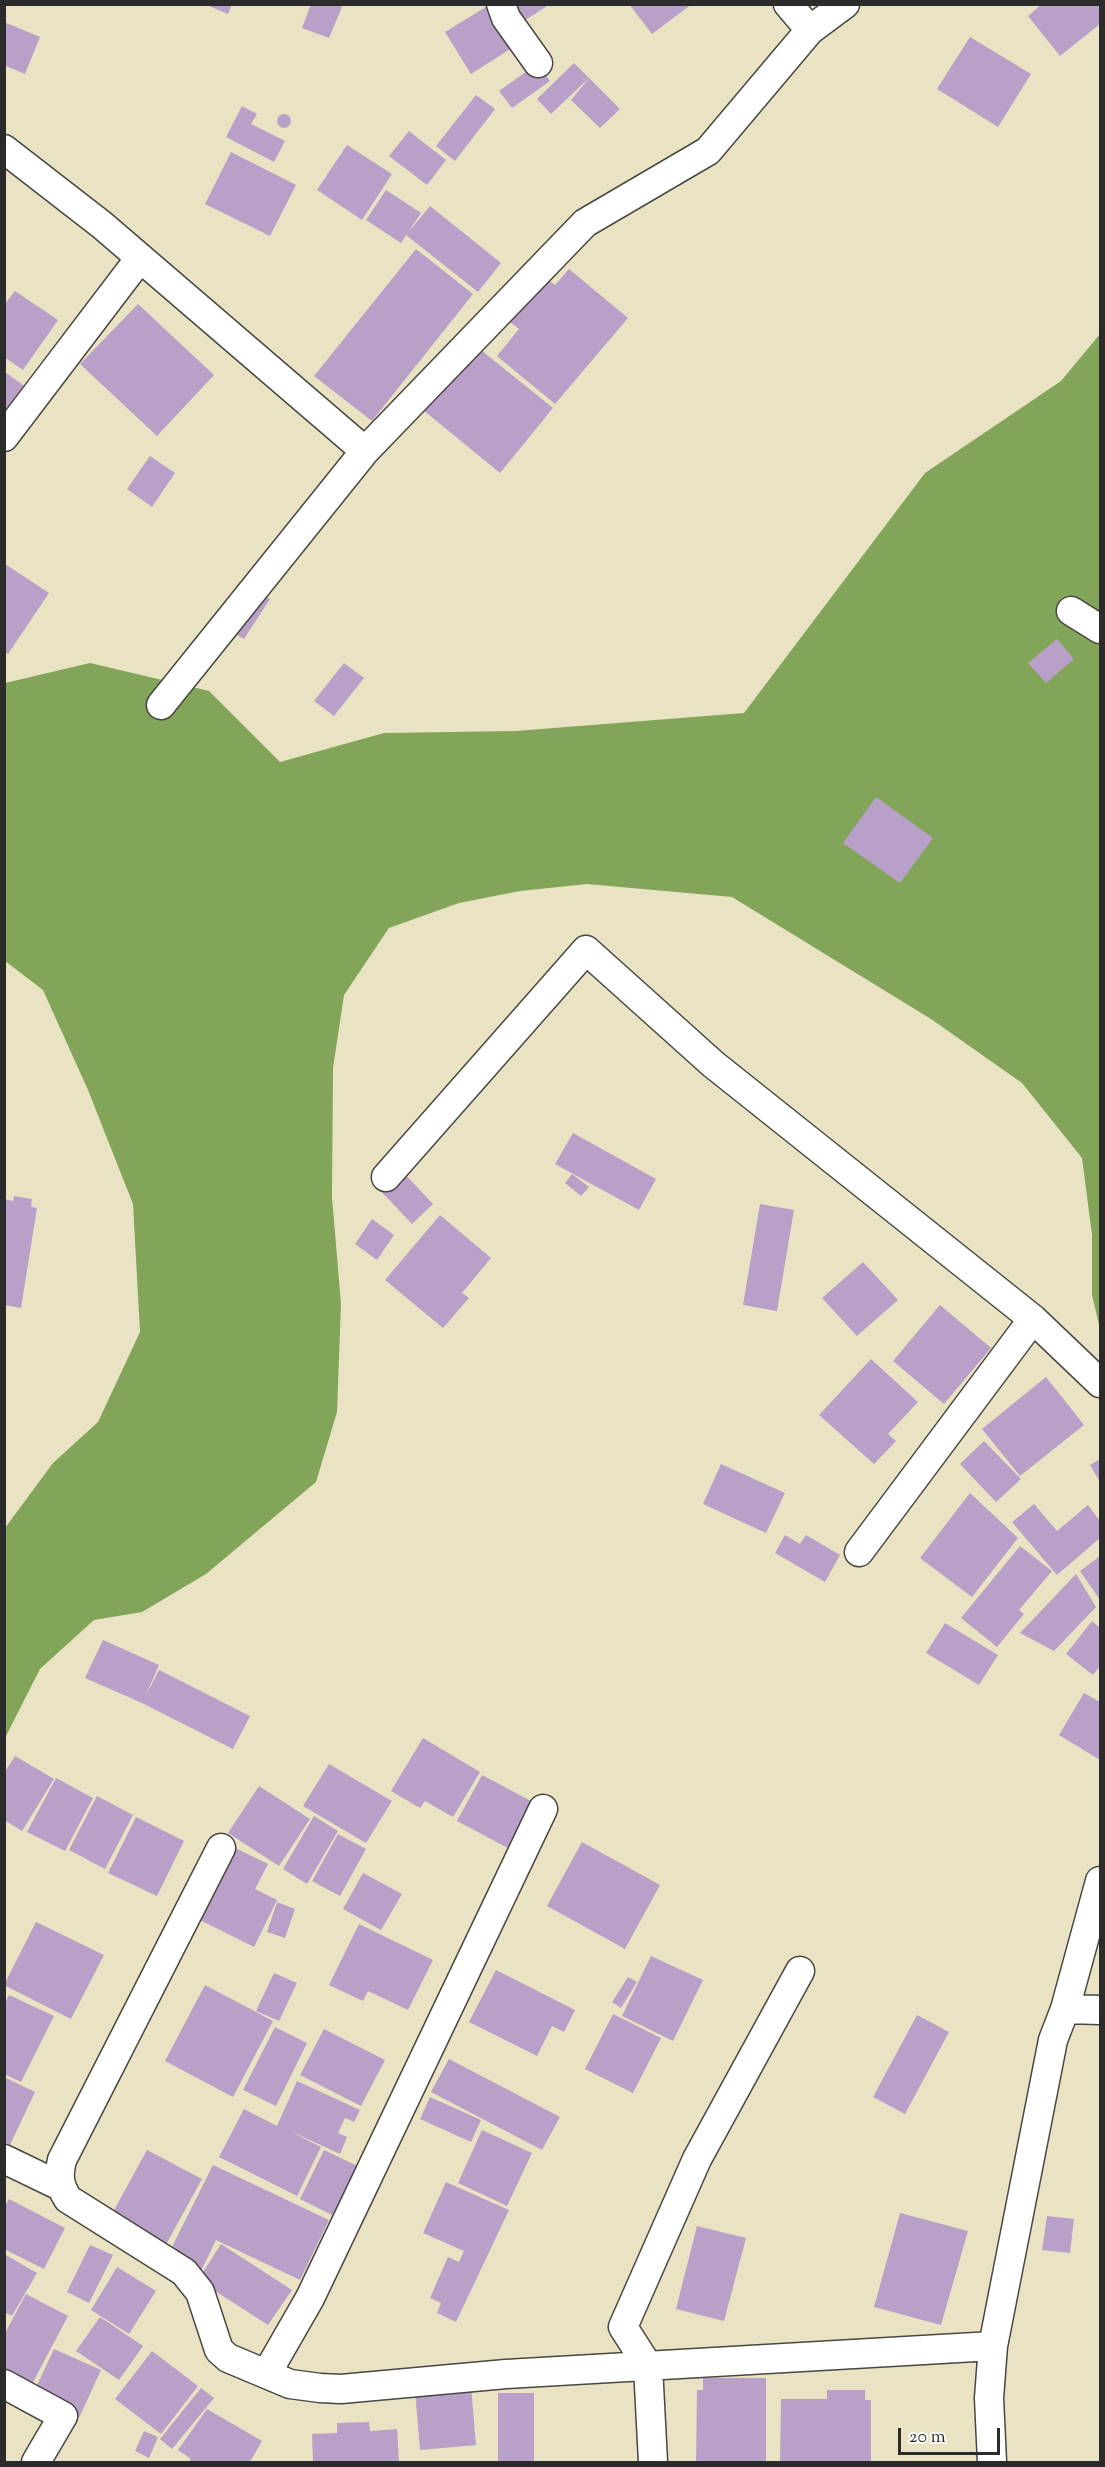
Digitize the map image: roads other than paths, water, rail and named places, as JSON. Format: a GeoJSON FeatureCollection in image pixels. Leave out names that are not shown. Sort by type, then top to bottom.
{"type":"FeatureCollection","features":[{"type":"Feature","properties":{"kind":"street"},"geometry":{"type":"LineString","coordinates":[[501,4],[506,18],[538,63]]}},
{"type":"Feature","properties":{"kind":"street"},"geometry":{"type":"LineString","coordinates":[[788,4],[810,30]]}},
{"type":"Feature","properties":{"kind":"street"},"geometry":{"type":"LineString","coordinates":[[161,705],[365,451],[585,223],[708,151],[810,30],[845,4]]}},
{"type":"Feature","properties":{"kind":"street"},"geometry":{"type":"LineString","coordinates":[[4,149],[65,199],[102,225],[365,451]]}},
{"type":"Feature","properties":{"kind":"street"},"geometry":{"type":"LineString","coordinates":[[4,437],[140,258]]}},
{"type":"Feature","properties":{"kind":"street"},"geometry":{"type":"LineString","coordinates":[[1071,611],[1101,629]]}},
{"type":"Feature","properties":{"kind":"street"},"geometry":{"type":"LineString","coordinates":[[386,1177],[586,950],[713,1064],[1034,1319],[1101,1383]]}},
{"type":"Feature","properties":{"kind":"street"},"geometry":{"type":"LineString","coordinates":[[859,1552],[1034,1319]]}},
{"type":"Feature","properties":{"kind":"street"},"geometry":{"type":"LineString","coordinates":[[267,2373],[310,2298],[543,1809]]}},
{"type":"Feature","properties":{"kind":"street"},"geometry":{"type":"LineString","coordinates":[[221,1848],[62,2160],[59,2173],[60,2186],[68,2199],[184,2272],[200,2292],[219,2350],[228,2358],[290,2384],[341,2389],[506,2374],[993,2346]]}},
{"type":"Feature","properties":{"kind":"street"},"geometry":{"type":"LineString","coordinates":[[992,2463],[989,2398],[993,2346],[1053,2040],[1065,2009],[1101,1881]]}},
{"type":"Feature","properties":{"kind":"street"},"geometry":{"type":"LineString","coordinates":[[653,2463],[648,2366],[623,2327],[697,2159],[800,1971]]}},
{"type":"Feature","properties":{"kind":"street"},"geometry":{"type":"LineString","coordinates":[[1065,2009],[1101,2010]]}},
{"type":"Feature","properties":{"kind":"street"},"geometry":{"type":"LineString","coordinates":[[4,2159],[60,2186]]}},
{"type":"Feature","properties":{"kind":"street"},"geometry":{"type":"LineString","coordinates":[[4,2384],[63,2416],[36,2463]]}}]}
